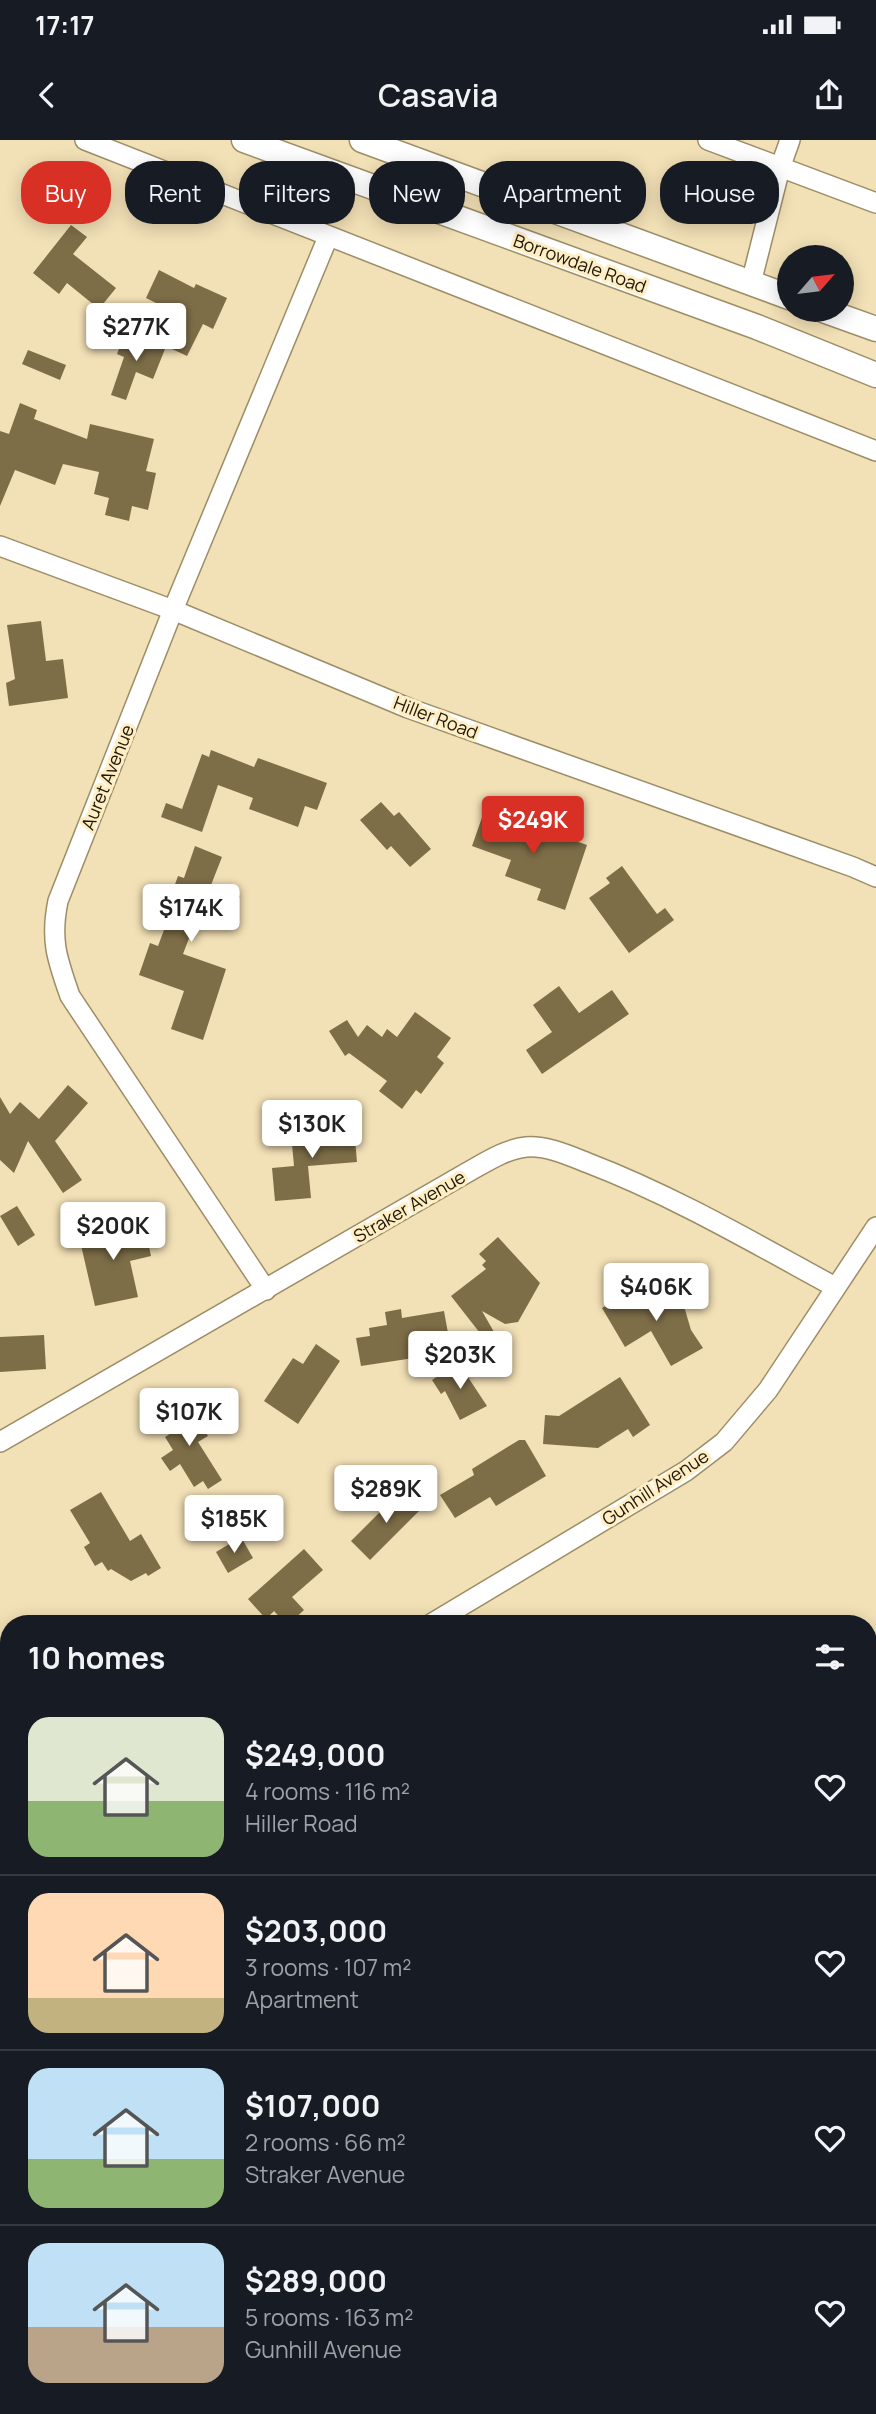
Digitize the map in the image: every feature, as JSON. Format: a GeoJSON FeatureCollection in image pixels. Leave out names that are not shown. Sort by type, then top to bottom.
{"type":"FeatureCollection","features":[{"type":"Feature","properties":{"kind":"main road","name":"Borrowdale Road"},"geometry":{"type":"LineString","coordinates":[[244,140],[757,327],[876,375]]}},
{"type":"Feature","properties":{"kind":"main road"},"geometry":{"type":"LineString","coordinates":[[362,140],[777,293]]}},
{"type":"Feature","properties":{"kind":"main road"},"geometry":{"type":"LineString","coordinates":[[854,321],[876,329]]}},
{"type":"Feature","properties":{"kind":"street"},"geometry":{"type":"LineString","coordinates":[[85,140],[876,451]]}},
{"type":"Feature","properties":{"kind":"street"},"geometry":{"type":"LineString","coordinates":[[708,140],[876,203]]}},
{"type":"Feature","properties":{"kind":"street"},"geometry":{"type":"LineString","coordinates":[[751,283],[780,167],[790,140]]}},
{"type":"Feature","properties":{"kind":"street","name":"Auret Avenue"},"geometry":{"type":"LineString","coordinates":[[266,1290],[71,996],[56,958],[53,924],[58,901],[173,610],[328,237]]}},
{"type":"Feature","properties":{"kind":"street","name":"Hiller Road"},"geometry":{"type":"LineString","coordinates":[[0,546],[173,610],[408,708],[876,877]]}},
{"type":"Feature","properties":{"kind":"street","name":"Straker Avenue"},"geometry":{"type":"LineString","coordinates":[[0,1442],[478,1166],[498,1155],[527,1147],[561,1153],[613,1173],[719,1224],[835,1287]]}},
{"type":"Feature","properties":{"kind":"street","name":"Gunhill Avenue"},"geometry":{"type":"LineString","coordinates":[[446,1615],[686,1471],[724,1442],[768,1390],[876,1227]]}},
{"type":"Feature","properties":{"kind":"building"},"geometry":{"type":"Polygon","coordinates":[[[71,225],[87,237],[73,254],[116,288],[99,309],[67,283],[59,294],[33,273],[71,225]]]}},
{"type":"Feature","properties":{"kind":"building"},"geometry":{"type":"Polygon","coordinates":[[[159,270],[194,288],[196,284],[227,298],[213,329],[203,324],[187,356],[155,341],[170,310],[146,298],[159,270]]]}},
{"type":"Feature","properties":{"kind":"building"},"geometry":{"type":"Polygon","coordinates":[[[125,333],[165,349],[153,379],[136,372],[126,400],[111,395],[124,357],[117,354],[125,333]]]}},
{"type":"Feature","properties":{"kind":"building"},"geometry":{"type":"Polygon","coordinates":[[[28,350],[66,365],[60,380],[22,364],[28,350]]]}},
{"type":"Feature","properties":{"kind":"building"},"geometry":{"type":"Polygon","coordinates":[[[20,403],[37,410],[34,419],[87,439],[90,424],[154,439],[146,471],[156,473],[148,510],[132,506],[129,521],[105,515],[109,498],[94,494],[99,472],[63,464],[55,485],[15,470],[0,506],[0,431],[9,434],[20,403]]]}},
{"type":"Feature","properties":{"kind":"building"},"geometry":{"type":"Polygon","coordinates":[[[41,621],[46,661],[63,659],[68,698],[9,706],[6,683],[15,679],[7,625],[41,621]]]}},
{"type":"Feature","properties":{"kind":"building"},"geometry":{"type":"Polygon","coordinates":[[[211,750],[254,767],[258,758],[327,783],[317,810],[305,806],[298,827],[249,809],[253,798],[218,785],[202,832],[161,817],[166,803],[182,809],[202,754],[209,757],[211,750]]]}},
{"type":"Feature","properties":{"kind":"building"},"geometry":{"type":"Polygon","coordinates":[[[381,802],[394,816],[399,812],[431,849],[410,867],[391,846],[387,850],[360,820],[381,802]]]}},
{"type":"Feature","properties":{"kind":"building"},"geometry":{"type":"Polygon","coordinates":[[[485,809],[587,845],[565,910],[537,900],[541,889],[505,876],[511,860],[472,846],[485,809]]]}},
{"type":"Feature","properties":{"kind":"building"},"geometry":{"type":"Polygon","coordinates":[[[195,846],[222,857],[211,885],[240,896],[229,924],[199,912],[183,954],[226,969],[203,1040],[171,1029],[184,991],[139,975],[150,943],[158,946],[173,906],[168,904],[178,876],[184,878],[195,846]]]}},
{"type":"Feature","properties":{"kind":"building"},"geometry":{"type":"Polygon","coordinates":[[[622,866],[657,914],[665,908],[674,920],[629,953],[589,898],[610,883],[606,878],[622,866]]]}},
{"type":"Feature","properties":{"kind":"building"},"geometry":{"type":"Polygon","coordinates":[[[559,986],[579,1013],[612,990],[629,1014],[542,1074],[526,1050],[552,1032],[533,1005],[559,986]]]}},
{"type":"Feature","properties":{"kind":"building"},"geometry":{"type":"Polygon","coordinates":[[[415,1012],[451,1038],[437,1057],[444,1063],[421,1094],[416,1090],[402,1109],[379,1091],[387,1081],[349,1053],[345,1056],[329,1031],[347,1020],[358,1037],[367,1025],[382,1037],[387,1029],[397,1037],[415,1012]]]}},
{"type":"Feature","properties":{"kind":"building"},"geometry":{"type":"Polygon","coordinates":[[[68,1085],[88,1103],[55,1141],[82,1180],[63,1193],[28,1141],[14,1173],[0,1160],[0,1097],[10,1114],[20,1102],[39,1119],[68,1085]]]}},
{"type":"Feature","properties":{"kind":"building"},"geometry":{"type":"Polygon","coordinates":[[[354,1128],[357,1162],[308,1166],[311,1198],[275,1201],[272,1168],[294,1166],[291,1133],[354,1128]]]}},
{"type":"Feature","properties":{"kind":"building"},"geometry":{"type":"Polygon","coordinates":[[[17,1206],[35,1235],[18,1246],[0,1216],[17,1206]]]}},
{"type":"Feature","properties":{"kind":"building"},"geometry":{"type":"Polygon","coordinates":[[[109,1225],[111,1235],[145,1228],[151,1256],[130,1261],[138,1297],[95,1306],[78,1232],[109,1225]]]}},
{"type":"Feature","properties":{"kind":"building"},"geometry":{"type":"Polygon","coordinates":[[[498,1237],[540,1283],[518,1322],[505,1324],[482,1311],[502,1346],[494,1351],[451,1296],[486,1269],[482,1265],[486,1261],[479,1254],[498,1237]]]}},
{"type":"Feature","properties":{"kind":"building"},"geometry":{"type":"Polygon","coordinates":[[[678,1286],[691,1330],[703,1348],[671,1366],[651,1331],[625,1347],[602,1308],[621,1297],[625,1305],[659,1295],[658,1290],[678,1286]]]}},
{"type":"Feature","properties":{"kind":"building"},"geometry":{"type":"Polygon","coordinates":[[[401,1309],[402,1318],[444,1311],[448,1333],[424,1337],[427,1356],[361,1366],[356,1338],[370,1336],[369,1328],[387,1325],[385,1312],[401,1309]]]}},
{"type":"Feature","properties":{"kind":"building"},"geometry":{"type":"Polygon","coordinates":[[[44,1335],[46,1369],[0,1372],[0,1337],[44,1335]]]}},
{"type":"Feature","properties":{"kind":"building"},"geometry":{"type":"Polygon","coordinates":[[[316,1344],[340,1361],[298,1424],[264,1401],[293,1358],[303,1364],[316,1344]]]}},
{"type":"Feature","properties":{"kind":"building"},"geometry":{"type":"Polygon","coordinates":[[[454,1365],[460,1365],[487,1406],[460,1420],[445,1391],[441,1394],[432,1380],[454,1365]]]}},
{"type":"Feature","properties":{"kind":"building"},"geometry":{"type":"Polygon","coordinates":[[[620,1377],[650,1425],[633,1437],[628,1429],[598,1448],[543,1444],[545,1415],[559,1416],[620,1377]]]}},
{"type":"Feature","properties":{"kind":"building"},"geometry":{"type":"Polygon","coordinates":[[[186,1401],[208,1436],[198,1442],[222,1480],[208,1489],[203,1481],[194,1487],[180,1464],[170,1471],[161,1458],[173,1450],[165,1437],[176,1430],[166,1413],[186,1401]]]}},
{"type":"Feature","properties":{"kind":"building"},"geometry":{"type":"Polygon","coordinates":[[[519,1440],[525,1440],[546,1476],[496,1506],[490,1497],[455,1518],[440,1495],[474,1475],[472,1469],[519,1440]]]}},
{"type":"Feature","properties":{"kind":"building"},"geometry":{"type":"Polygon","coordinates":[[[402,1490],[421,1509],[370,1560],[351,1541],[402,1490]]]}},
{"type":"Feature","properties":{"kind":"building"},"geometry":{"type":"Polygon","coordinates":[[[101,1492],[130,1541],[141,1534],[161,1568],[148,1576],[146,1573],[131,1581],[111,1569],[108,1571],[102,1562],[95,1566],[84,1547],[90,1543],[70,1510],[101,1492]]]}},
{"type":"Feature","properties":{"kind":"building"},"geometry":{"type":"Polygon","coordinates":[[[241,1537],[253,1558],[228,1573],[216,1552],[241,1537]]]}},
{"type":"Feature","properties":{"kind":"building"},"geometry":{"type":"Polygon","coordinates":[[[304,1549],[323,1570],[292,1597],[304,1610],[299,1615],[278,1615],[274,1611],[270,1615],[262,1615],[248,1599],[304,1549]]]}}]}
